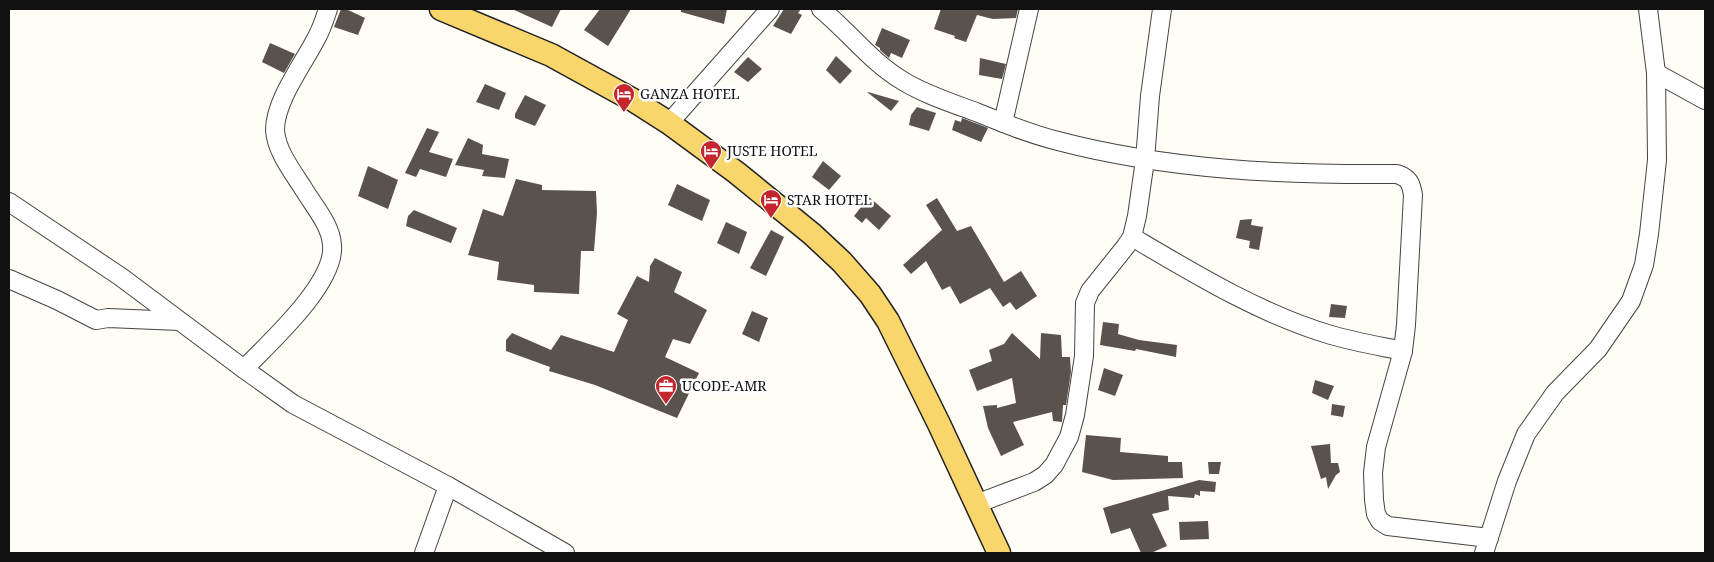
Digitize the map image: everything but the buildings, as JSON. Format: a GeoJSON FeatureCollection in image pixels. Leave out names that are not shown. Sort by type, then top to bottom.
{"type":"FeatureCollection","features":[{"type":"Feature","properties":{"kind":"main road"},"geometry":{"type":"LineString","coordinates":[[441,9],[551,55],[633,100],[669,123],[737,174],[812,234],[842,262],[870,294],[888,321],[999,553]]}},
{"type":"Feature","properties":{"kind":"street"},"geometry":{"type":"LineString","coordinates":[[244,369],[308,302],[324,278],[330,260],[333,246],[327,227],[290,168],[279,146],[275,130],[279,112],[289,85],[318,35],[328,9]]}},
{"type":"Feature","properties":{"kind":"street"},"geometry":{"type":"LineString","coordinates":[[669,123],[770,9]]}},
{"type":"Feature","properties":{"kind":"street"},"geometry":{"type":"LineString","coordinates":[[821,9],[863,50],[903,81],[925,92],[1003,123],[1057,141],[1145,160],[1256,172],[1397,174],[1406,177],[1411,184],[1413,195],[1406,325],[1403,351],[1376,447],[1373,473],[1376,514],[1380,521],[1388,526],[1487,546],[1507,481],[1526,434],[1556,393],[1598,349],[1631,300],[1644,265],[1657,160],[1656,73],[1648,9]]}},
{"type":"Feature","properties":{"kind":"street"},"geometry":{"type":"LineString","coordinates":[[1003,123],[1029,9]]}},
{"type":"Feature","properties":{"kind":"street"},"geometry":{"type":"LineString","coordinates":[[976,504],[1034,482],[1045,475],[1054,464],[1069,437],[1075,415],[1084,356],[1085,302],[1090,292],[1132,237],[1137,216],[1162,9]]}},
{"type":"Feature","properties":{"kind":"street"},"geometry":{"type":"LineString","coordinates":[[1656,73],[1705,100]]}},
{"type":"Feature","properties":{"kind":"street"},"geometry":{"type":"LineString","coordinates":[[9,202],[121,277],[293,404],[448,486],[565,553]]}},
{"type":"Feature","properties":{"kind":"street"},"geometry":{"type":"LineString","coordinates":[[1132,237],[1182,267],[1264,309],[1290,320],[1332,335],[1403,351]]}},
{"type":"Feature","properties":{"kind":"street"},"geometry":{"type":"LineString","coordinates":[[9,279],[96,320],[108,318],[179,321]]}},
{"type":"Feature","properties":{"kind":"street"},"geometry":{"type":"LineString","coordinates":[[424,553],[448,486]]}},
{"type":"Feature","properties":{"kind":"place","name":"GANZA HOTEL"},"geometry":{"type":"Point","coordinates":[624,113]}},
{"type":"Feature","properties":{"kind":"place","name":"JUSTE HOTEL"},"geometry":{"type":"Point","coordinates":[711,170]}},
{"type":"Feature","properties":{"kind":"place","name":"STAR HOTEL"},"geometry":{"type":"Point","coordinates":[771,219]}},
{"type":"Feature","properties":{"kind":"place","name":"UCODE-AMR"},"geometry":{"type":"Point","coordinates":[666,405]}}]}
